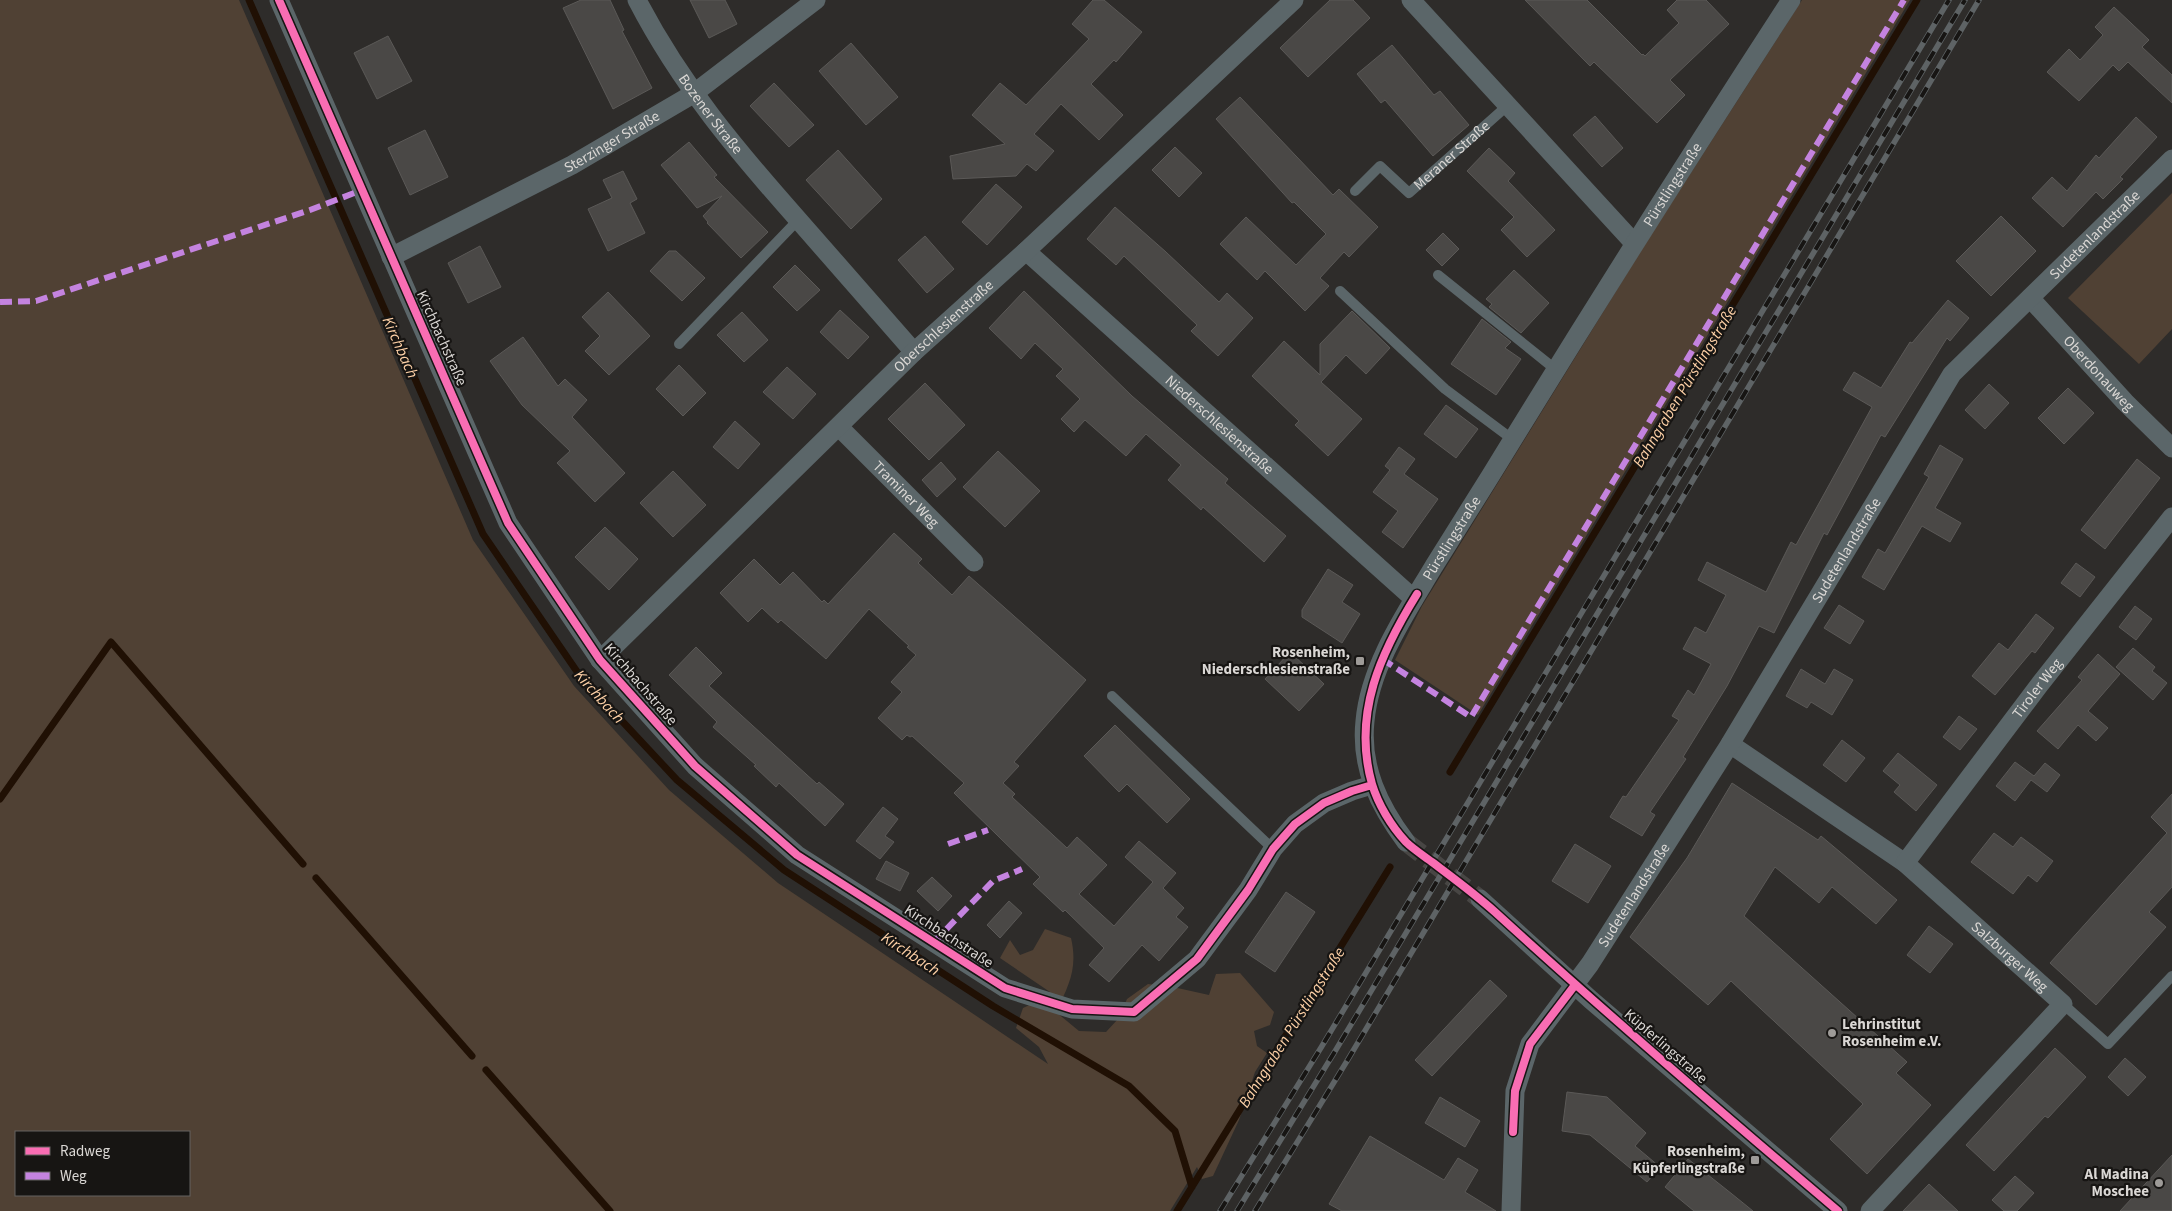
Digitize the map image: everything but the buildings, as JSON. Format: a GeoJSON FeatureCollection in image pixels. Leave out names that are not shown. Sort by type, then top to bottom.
{"type":"FeatureCollection","features":[{"type":"Feature","properties":{"kind":"street","name":"Kirchbachstraße"},"geometry":{"type":"LineString","coordinates":[[279,0],[508,523],[600,660],[695,766],[797,854],[1005,988],[1072,1009],[1134,1012],[1197,959],[1248,890],[1273,849]]}},
{"type":"Feature","properties":{"kind":"street","name":"Bozener Straße"},"geometry":{"type":"LineString","coordinates":[[637,0],[654,33],[693,94],[738,152],[914,352]]}},
{"type":"Feature","properties":{"kind":"street","name":"Sterzinger Straße"},"geometry":{"type":"LineString","coordinates":[[391,257],[572,164],[693,94],[816,0]]}},
{"type":"Feature","properties":{"kind":"street","name":"Oberschlesienstraße"},"geometry":{"type":"LineString","coordinates":[[600,660],[914,352],[1026,251],[1294,0]]}},
{"type":"Feature","properties":{"kind":"street"},"geometry":{"type":"LineString","coordinates":[[1411,0],[1634,243]]}},
{"type":"Feature","properties":{"kind":"street","name":"Pürstlingstraße"},"geometry":{"type":"LineString","coordinates":[[1372,785],[1365,750],[1365,721],[1371,688],[1382,659],[1414,599],[1555,369],[1790,0]]}},
{"type":"Feature","properties":{"kind":"street","name":"Sudetenlandstraße"},"geometry":{"type":"LineString","coordinates":[[1511,1211],[1515,1091],[1530,1044],[1575,985],[1730,744],[1952,374],[2172,159]]}},
{"type":"Feature","properties":{"kind":"street","name":"Niederschlesienstraße"},"geometry":{"type":"LineString","coordinates":[[1026,251],[1414,599]]}},
{"type":"Feature","properties":{"kind":"street","name":"Oberdonauweg"},"geometry":{"type":"LineString","coordinates":[[2030,298],[2125,402],[2172,448]]}},
{"type":"Feature","properties":{"kind":"street","name":"Traminer Weg"},"geometry":{"type":"LineString","coordinates":[[839,427],[974,562]]}},
{"type":"Feature","properties":{"kind":"street","name":"Tiroler Weg"},"geometry":{"type":"LineString","coordinates":[[1905,863],[2040,684],[2172,517]]}},
{"type":"Feature","properties":{"kind":"street","name":"Salzburger Weg"},"geometry":{"type":"LineString","coordinates":[[1730,744],[1905,863],[2063,1004],[1870,1211]]}},
{"type":"Feature","properties":{"kind":"street"},"geometry":{"type":"LineString","coordinates":[[1273,849],[1295,824],[1324,803],[1352,790],[1372,785],[1388,817],[1406,842]]}},
{"type":"Feature","properties":{"kind":"street","name":"Küpferlingstraße"},"geometry":{"type":"LineString","coordinates":[[1480,898],[1575,985],[1838,1211]]}},
{"type":"Feature","properties":{"kind":"lane","name":"Meraner Straße"},"geometry":{"type":"LineString","coordinates":[[1355,191],[1380,166],[1409,193],[1507,106]]}},
{"type":"Feature","properties":{"kind":"lane"},"geometry":{"type":"LineString","coordinates":[[679,344],[798,220]]}},
{"type":"Feature","properties":{"kind":"lane"},"geometry":{"type":"LineString","coordinates":[[1438,275],[1555,369]]}},
{"type":"Feature","properties":{"kind":"lane"},"geometry":{"type":"LineString","coordinates":[[1340,291],[1445,389],[1512,439]]}},
{"type":"Feature","properties":{"kind":"lane"},"geometry":{"type":"LineString","coordinates":[[1112,696],[1273,849]]}},
{"type":"Feature","properties":{"kind":"lane"},"geometry":{"type":"LineString","coordinates":[[2063,1004],[2108,1044],[2172,976]]}},
{"type":"Feature","properties":{"kind":"shaded area"},"geometry":{"type":"Polygon","coordinates":[[[0,0],[239,0],[473,540],[574,686],[669,790],[778,883],[1048,1064],[1039,1047],[1016,1028],[1023,1008],[1038,1001],[1050,992],[1000,958],[1010,940],[1020,955],[1033,950],[1045,929],[1071,938],[1073,967],[1068,985],[1056,1012],[1079,1031],[1106,1032],[1118,1019],[1127,999],[1148,984],[1209,995],[1216,974],[1240,973],[1274,1012],[1270,1025],[1254,1031],[1257,1046],[1267,1053],[1255,1072],[1239,1120],[1213,1176],[1202,1179],[1197,1167],[1170,1211],[0,1211],[0,0]]]}},
{"type":"Feature","properties":{"kind":"shaded area"},"geometry":{"type":"Polygon","coordinates":[[[1802,0],[1910,0],[1478,715],[1395,660],[1422,606],[1642,249],[1802,0]]]}},
{"type":"Feature","properties":{"kind":"shaded area"},"geometry":{"type":"Polygon","coordinates":[[[2172,193],[2172,329],[2139,364],[2068,298],[2172,193]]]}},
{"type":"Feature","properties":{"kind":"waterway","name":"Kirchbach"},"geometry":{"type":"LineString","coordinates":[[249,0],[483,534],[580,676],[677,780],[784,870],[993,1006],[1129,1086],[1175,1131],[1192,1187]]}},
{"type":"Feature","properties":{"kind":"waterway","name":"Bahngraben Pürstlingstraße"},"geometry":{"type":"LineString","coordinates":[[1450,772],[1917,0]]}},
{"type":"Feature","properties":{"kind":"waterway"},"geometry":{"type":"LineString","coordinates":[[0,799],[111,642],[303,864]]}},
{"type":"Feature","properties":{"kind":"waterway","name":"Bahngraben Pürstlingstraße"},"geometry":{"type":"LineString","coordinates":[[1177,1211],[1390,867]]}},
{"type":"Feature","properties":{"kind":"waterway"},"geometry":{"type":"LineString","coordinates":[[316,878],[472,1056]]}},
{"type":"Feature","properties":{"kind":"waterway"},"geometry":{"type":"LineString","coordinates":[[486,1070],[610,1211]]}},
{"type":"Feature","properties":{"kind":"tunnel"},"geometry":{"type":"LineString","coordinates":[[1406,842],[1480,899]]}},
{"type":"Feature","properties":{"kind":"railway"},"geometry":{"type":"LineString","coordinates":[[1220,1211],[1322,1046],[1949,0]]}},
{"type":"Feature","properties":{"kind":"railway"},"geometry":{"type":"LineString","coordinates":[[1237,1211],[1334,1053],[1965,0]]}},
{"type":"Feature","properties":{"kind":"railway"},"geometry":{"type":"LineString","coordinates":[[1255,1211],[1347,1061],[1979,0]]}},
{"type":"Feature","properties":{"kind":"marked path"},"geometry":{"type":"LineString","coordinates":[[1382,659],[1471,717],[1904,0]]}},
{"type":"Feature","properties":{"kind":"marked path"},"geometry":{"type":"LineString","coordinates":[[0,302],[36,301],[310,210],[362,190]]}},
{"type":"Feature","properties":{"kind":"marked path"},"geometry":{"type":"LineString","coordinates":[[948,844],[988,830]]}},
{"type":"Feature","properties":{"kind":"marked path"},"geometry":{"type":"LineString","coordinates":[[934,942],[993,881],[1022,869]]}},
{"type":"Feature","properties":{"kind":"cycle path"},"geometry":{"type":"LineString","coordinates":[[279,0],[508,523],[600,660],[695,766],[797,855],[1005,988],[1072,1009],[1134,1012],[1197,959],[1248,890],[1273,849],[1295,824],[1324,803],[1372,785]]}},
{"type":"Feature","properties":{"kind":"cycle path"},"geometry":{"type":"LineString","coordinates":[[1417,594],[1392,638],[1382,661],[1368,708],[1367,758],[1372,784],[1381,807],[1390,822],[1409,845],[1487,905],[1665,1063],[1838,1211]]}},
{"type":"Feature","properties":{"kind":"cycle path"},"geometry":{"type":"LineString","coordinates":[[1513,1132],[1515,1091],[1530,1044],[1575,985]]}},
{"type":"Feature","properties":{"kind":"place","name":"Rosenheim, Niederschlesienstraße"},"geometry":{"type":"Point","coordinates":[1360,661]}},
{"type":"Feature","properties":{"kind":"place","name":"Lehrinstitut Rosenheim e.V."},"geometry":{"type":"Point","coordinates":[1832,1033]}},
{"type":"Feature","properties":{"kind":"place","name":"Rosenheim, Küpferlingstraße"},"geometry":{"type":"Point","coordinates":[1755,1160]}},
{"type":"Feature","properties":{"kind":"place","name":"Al Madina Moschee"},"geometry":{"type":"Point","coordinates":[2159,1183]}}]}
